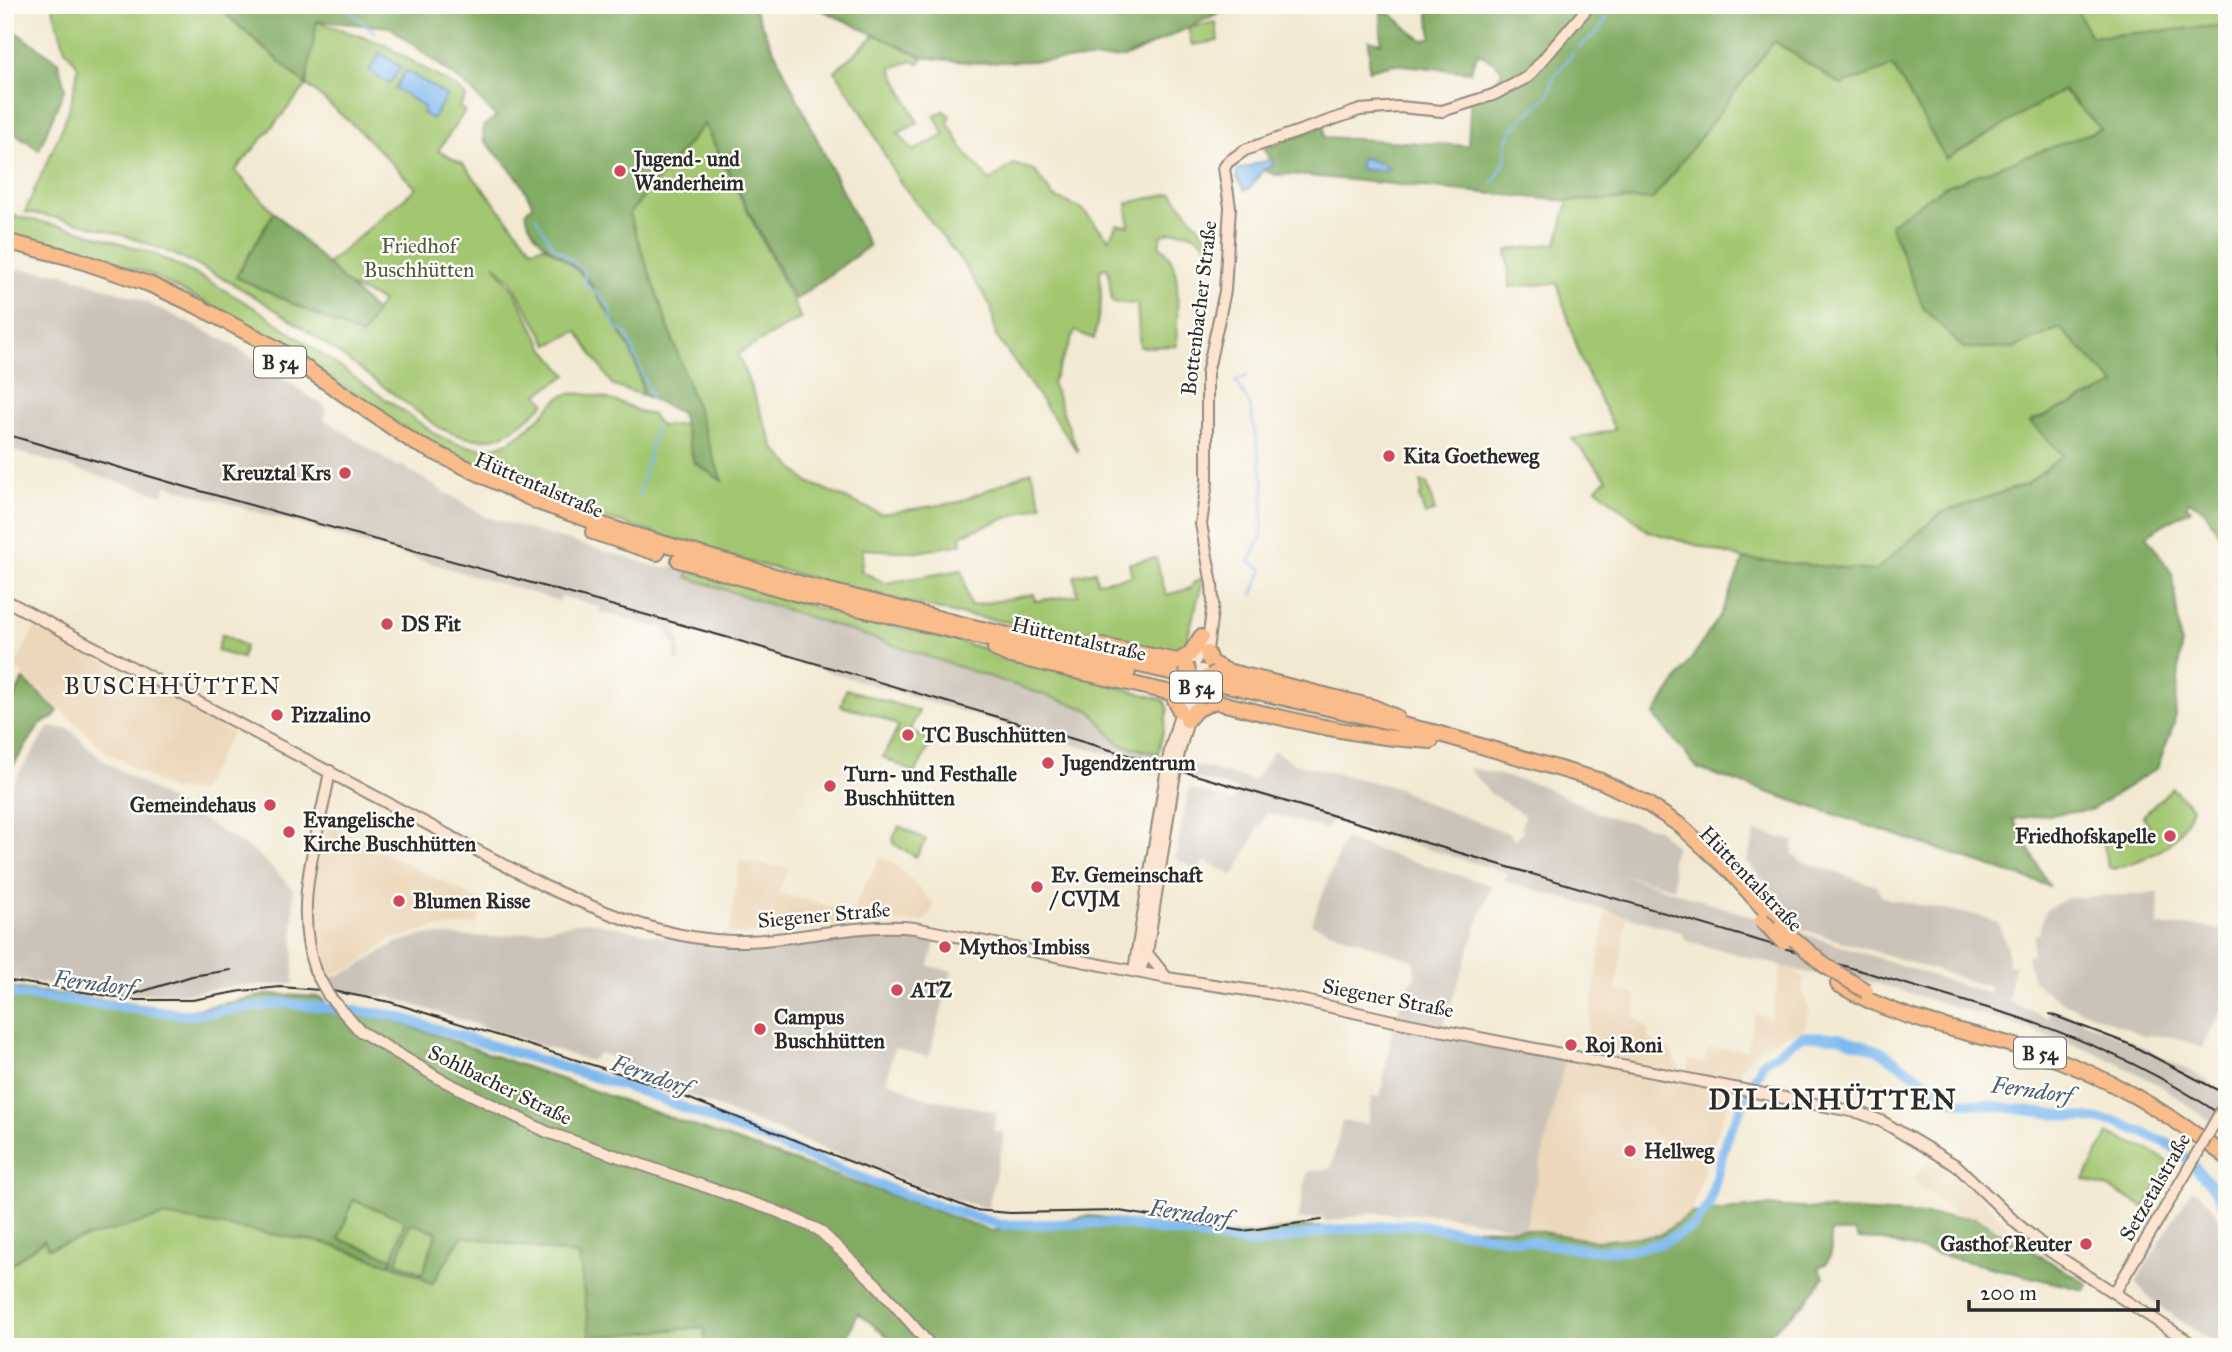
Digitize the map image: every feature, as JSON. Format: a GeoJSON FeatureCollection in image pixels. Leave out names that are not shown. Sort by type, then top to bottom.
{"type":"FeatureCollection","features":[{"type":"Feature","properties":{"kind":"highway","name":"Hüttentalstraße"},"geometry":{"type":"LineString","coordinates":[[5,241],[72,258],[149,284],[197,306],[278,349],[415,443],[539,508]]}},
{"type":"Feature","properties":{"kind":"highway","name":"Hüttentalstraße"},"geometry":{"type":"LineString","coordinates":[[5,250],[69,267],[146,293],[193,314],[273,357],[411,451],[539,508],[685,557],[802,595],[1432,736],[1583,774],[1647,803],[1699,841],[1780,927],[1824,965],[1866,991],[1925,1014],[2034,1042],[2080,1058],[2160,1100],[2227,1146]]}},
{"type":"Feature","properties":{"kind":"highway"},"geometry":{"type":"LineString","coordinates":[[966,630],[1011,656],[1195,679],[1373,707],[1432,736]]}},
{"type":"Feature","properties":{"kind":"highway"},"geometry":{"type":"LineString","coordinates":[[966,630],[1021,630],[1195,679],[1214,699],[1333,729],[1432,736]]}},
{"type":"Feature","properties":{"kind":"highway"},"geometry":{"type":"LineString","coordinates":[[1183,715],[1195,679],[1190,654],[1201,637]]}},
{"type":"Feature","properties":{"kind":"highway"},"geometry":{"type":"LineString","coordinates":[[1183,715],[1214,699]]}},
{"type":"Feature","properties":{"kind":"highway","name":"Hüttentalstraße"},"geometry":{"type":"LineString","coordinates":[[1432,736],[1580,783],[1643,811],[1693,847],[1798,956],[1838,984],[1881,1008],[1912,1019],[2032,1051],[2076,1066],[2165,1114],[2227,1157]]}},
{"type":"Feature","properties":{"kind":"street","name":"Bottenbacher Straße"},"geometry":{"type":"LineString","coordinates":[[1134,970],[1175,752],[1195,679],[1212,584],[1201,524],[1206,482],[1207,374],[1225,291],[1230,207],[1224,168],[1245,150],[1360,110],[1399,107],[1441,111],[1493,95],[1528,76],[1590,5]]}},
{"type":"Feature","properties":{"kind":"street","name":"Bottenbacher Straße"},"geometry":{"type":"LineString","coordinates":[[1201,637],[1212,584]]}},
{"type":"Feature","properties":{"kind":"street","name":"Siegener Straße"},"geometry":{"type":"LineString","coordinates":[[5,600],[544,886],[595,909],[666,932],[742,941],[888,925],[1167,978],[1274,995],[1860,1113],[1894,1128],[1964,1171],[2015,1222],[2051,1252],[2197,1347]]}},
{"type":"Feature","properties":{"kind":"street","name":"Sohlbacher Straße"},"geometry":{"type":"LineString","coordinates":[[330,771],[304,895],[307,948],[328,996],[360,1031],[440,1079],[547,1132],[776,1211],[818,1230],[876,1284],[932,1347]]}},
{"type":"Feature","properties":{"kind":"street","name":"Bottenbacher Straße"},"geometry":{"type":"LineString","coordinates":[[1134,970],[1141,967],[1147,953],[1169,783]]}},
{"type":"Feature","properties":{"kind":"street"},"geometry":{"type":"LineString","coordinates":[[1147,953],[1167,978]]}},
{"type":"Feature","properties":{"kind":"street","name":"Setzetalstraße"},"geometry":{"type":"LineString","coordinates":[[2115,1292],[2227,1101]]}},
{"type":"Feature","properties":{"kind":"shaded area"},"geometry":{"type":"Polygon","coordinates":[[[5,268],[60,273],[140,299],[228,342],[327,408],[324,419],[398,467],[402,466],[486,517],[663,568],[675,565],[689,570],[688,577],[1090,711],[1119,744],[1254,781],[1274,750],[1293,763],[1398,788],[1431,805],[1509,833],[1514,840],[1524,832],[1521,826],[1525,816],[1490,793],[1467,767],[1540,785],[1602,815],[1658,829],[1676,847],[1671,860],[1675,888],[1618,873],[1989,994],[1990,987],[1795,927],[1783,903],[1747,862],[1755,831],[1793,841],[1793,855],[1802,861],[1876,886],[1882,896],[1889,899],[1980,916],[1998,923],[2007,947],[2008,965],[2015,966],[2008,999],[2000,998],[2048,1018],[2049,1009],[2054,1009],[2129,1040],[2207,1080],[2227,1097],[2227,1133],[2158,1084],[2094,1052],[2028,1029],[1865,980],[1804,972],[1687,941],[1681,932],[1504,881],[1508,873],[1331,820],[1327,829],[1266,813],[1234,876],[1204,861],[1199,871],[1175,858],[1189,788],[1233,802],[1239,790],[1071,744],[674,626],[680,640],[680,660],[675,661],[675,646],[665,629],[600,612],[601,607],[561,596],[559,601],[166,485],[163,495],[5,448],[5,268]]]}},
{"type":"Feature","properties":{"kind":"shaded area"},"geometry":{"type":"Polygon","coordinates":[[[36,624],[191,707],[189,711],[232,733],[200,792],[170,789],[107,752],[15,667],[36,624]]]}},
{"type":"Feature","properties":{"kind":"shaded area"},"geometry":{"type":"Polygon","coordinates":[[[49,727],[69,729],[101,759],[257,853],[293,889],[294,984],[230,986],[191,993],[108,994],[5,977],[5,795],[49,727]]]}},
{"type":"Feature","properties":{"kind":"shaded area"},"geometry":{"type":"Polygon","coordinates":[[[328,825],[483,902],[477,924],[426,929],[390,940],[354,967],[324,978],[309,928],[314,868],[328,825]]]}},
{"type":"Feature","properties":{"kind":"shaded area"},"geometry":{"type":"Polygon","coordinates":[[[1344,840],[1491,885],[1440,1036],[1565,1061],[1525,1229],[1443,1215],[1375,1213],[1324,1222],[1324,1218],[1298,1220],[1307,1172],[1331,1168],[1342,1121],[1367,1124],[1372,1097],[1380,1097],[1393,1028],[1404,993],[1415,976],[1414,961],[1311,924],[1344,840]]]}},
{"type":"Feature","properties":{"kind":"shaded area"},"geometry":{"type":"Polygon","coordinates":[[[880,856],[894,863],[935,905],[925,921],[851,924],[856,902],[880,856]]]}},
{"type":"Feature","properties":{"kind":"shaded area"},"geometry":{"type":"Polygon","coordinates":[[[740,861],[788,868],[779,893],[843,910],[839,925],[729,934],[740,861]]]}},
{"type":"Feature","properties":{"kind":"shaded area"},"geometry":{"type":"Polygon","coordinates":[[[2159,893],[2158,926],[2199,926],[2227,931],[2227,1002],[2202,1048],[2174,1037],[2143,1035],[2066,1004],[2041,988],[2032,978],[2027,955],[2032,955],[2035,934],[2039,934],[2045,910],[2068,898],[2159,893]]]}},
{"type":"Feature","properties":{"kind":"shaded area"},"geometry":{"type":"Polygon","coordinates":[[[1606,911],[1627,917],[1616,990],[1637,995],[1634,1016],[1649,1030],[1649,1039],[1671,1051],[1680,1069],[1687,1070],[1689,1060],[1704,1063],[1707,1048],[1747,1050],[1755,1014],[1771,1018],[1781,966],[1792,969],[1804,978],[1802,987],[1809,1010],[1804,1030],[1783,1036],[1758,1050],[1743,1066],[1714,1139],[1691,1213],[1660,1235],[1596,1241],[1525,1229],[1565,1061],[1585,1050],[1606,911]]]}},
{"type":"Feature","properties":{"kind":"shaded area"},"geometry":{"type":"Polygon","coordinates":[[[588,921],[704,946],[761,948],[888,934],[935,942],[929,966],[952,971],[929,1057],[894,1048],[887,1080],[918,1096],[997,1112],[993,1130],[1005,1133],[988,1208],[951,1199],[722,1109],[683,1093],[618,1059],[600,1053],[590,1061],[386,996],[384,998],[330,988],[325,980],[354,969],[395,943],[426,935],[498,937],[588,921]]]}},
{"type":"Feature","properties":{"kind":"shaded area"},"geometry":{"type":"Polygon","coordinates":[[[1930,1158],[1974,1190],[2018,1236],[2015,1240],[1951,1211],[1919,1185],[1914,1178],[1930,1158]]]}},
{"type":"Feature","properties":{"kind":"shaded area"},"geometry":{"type":"Polygon","coordinates":[[[2192,1189],[2210,1203],[2227,1233],[2227,1347],[2220,1347],[2160,1307],[2135,1283],[2192,1189]]]}},
{"type":"Feature","properties":{"kind":"green space","name":"Friedhof Buschhütten"},"geometry":{"type":"Polygon","coordinates":[[[52,5],[216,5],[265,50],[316,21],[383,44],[460,90],[466,97],[459,107],[465,111],[438,151],[463,164],[532,249],[544,246],[562,257],[595,290],[631,352],[643,395],[613,386],[577,331],[549,345],[510,280],[494,264],[515,293],[544,348],[567,375],[538,394],[545,403],[509,432],[485,439],[457,435],[440,428],[271,307],[211,272],[167,251],[121,234],[25,212],[57,140],[75,85],[78,66],[65,49],[52,5]],[[307,85],[235,171],[274,212],[236,277],[362,336],[382,301],[345,284],[326,265],[416,188],[360,131],[307,85]]]}},
{"type":"Feature","properties":{"kind":"green space"},"geometry":{"type":"Polygon","coordinates":[[[216,5],[752,5],[869,246],[795,300],[704,124],[629,214],[722,481],[694,462],[681,413],[643,395],[641,381],[628,346],[587,279],[534,232],[526,211],[533,205],[519,179],[484,140],[483,126],[496,117],[467,86],[390,27],[317,21],[306,85],[216,5]]]}},
{"type":"Feature","properties":{"kind":"green space"},"geometry":{"type":"Polygon","coordinates":[[[811,5],[1255,5],[1221,12],[1124,58],[974,63],[923,57],[811,5]]]}},
{"type":"Feature","properties":{"kind":"green space"},"geometry":{"type":"Polygon","coordinates":[[[1427,5],[1704,5],[1711,11],[1725,5],[2074,5],[2091,37],[2227,25],[2227,546],[2204,510],[2189,501],[2186,505],[2191,509],[2147,536],[2173,575],[2181,648],[2174,724],[2157,768],[2091,810],[2013,819],[2049,886],[1698,769],[1654,715],[1721,614],[1744,559],[1875,571],[1941,513],[2027,484],[2063,455],[2030,422],[2116,385],[2060,328],[2013,348],[1963,348],[1924,309],[1890,224],[1944,187],[2101,129],[2063,90],[1946,159],[1893,66],[1841,85],[1774,41],[1653,199],[1568,201],[1276,175],[1264,170],[1274,164],[1264,149],[1324,125],[1324,137],[1468,146],[1471,94],[1498,79],[1502,71],[1497,64],[1478,53],[1470,72],[1393,64],[1369,70],[1369,40],[1381,43],[1381,10],[1392,15],[1424,40],[1432,37],[1427,5]]]}},
{"type":"Feature","properties":{"kind":"green space"},"geometry":{"type":"Polygon","coordinates":[[[2074,5],[2227,5],[2227,25],[2091,37],[2074,5]]]}},
{"type":"Feature","properties":{"kind":"green space"},"geometry":{"type":"Polygon","coordinates":[[[1216,22],[1218,41],[1192,45],[1188,28],[1216,22]]]}},
{"type":"Feature","properties":{"kind":"green space"},"geometry":{"type":"Polygon","coordinates":[[[5,25],[58,61],[65,88],[39,150],[5,126],[5,25]]]}},
{"type":"Feature","properties":{"kind":"green space"},"geometry":{"type":"Polygon","coordinates":[[[876,34],[923,57],[919,63],[911,61],[891,68],[918,123],[898,133],[913,151],[945,135],[934,115],[944,111],[950,116],[948,123],[965,152],[990,181],[1013,164],[1034,170],[1054,197],[1081,208],[1109,239],[1117,224],[1129,226],[1127,203],[1172,193],[1215,247],[1208,247],[1199,238],[1186,232],[1161,236],[1159,245],[1168,254],[1176,278],[1177,346],[1140,347],[1137,304],[1112,302],[1108,268],[1100,270],[1101,302],[1094,339],[1075,331],[1052,383],[1078,452],[996,336],[991,306],[962,262],[897,178],[861,110],[835,71],[876,34]]]}},
{"type":"Feature","properties":{"kind":"green space"},"geometry":{"type":"Polygon","coordinates":[[[1774,41],[1841,85],[1893,66],[1946,158],[2063,90],[2102,130],[1944,187],[2013,348],[2060,328],[2117,385],[2030,422],[2063,455],[2027,484],[1941,513],[1875,571],[1744,559],[1648,531],[1596,488],[1607,479],[1572,439],[1615,430],[1582,363],[1557,283],[1510,287],[1507,250],[1557,243],[1568,201],[1653,199],[1774,41]]]}},
{"type":"Feature","properties":{"kind":"green space"},"geometry":{"type":"Polygon","coordinates":[[[704,124],[801,318],[738,354],[775,449],[806,481],[881,514],[959,502],[1031,471],[1042,505],[961,535],[962,544],[918,552],[863,549],[861,571],[885,583],[962,570],[970,606],[1034,594],[1035,601],[1078,595],[1074,576],[1095,571],[1097,582],[1132,576],[1129,563],[1156,558],[1166,595],[1191,588],[1194,582],[1204,577],[1183,653],[1170,655],[1059,631],[953,613],[849,588],[731,557],[547,500],[474,466],[399,425],[267,334],[145,272],[44,243],[5,236],[5,214],[79,230],[152,253],[205,279],[260,311],[437,435],[455,443],[484,448],[497,446],[534,423],[562,396],[575,393],[590,395],[651,414],[661,426],[685,424],[694,462],[721,480],[629,214],[704,124]]]}},
{"type":"Feature","properties":{"kind":"green space"},"geometry":{"type":"Polygon","coordinates":[[[274,212],[376,312],[362,336],[236,277],[274,212]]]}},
{"type":"Feature","properties":{"kind":"green space"},"geometry":{"type":"Polygon","coordinates":[[[1421,482],[1427,483],[1435,511],[1425,515],[1419,496],[1421,482]]]}},
{"type":"Feature","properties":{"kind":"green space"},"geometry":{"type":"Polygon","coordinates":[[[689,570],[831,612],[954,640],[1164,700],[1168,709],[1158,754],[1119,744],[1090,710],[687,577],[689,570]]]}},
{"type":"Feature","properties":{"kind":"green space"},"geometry":{"type":"Polygon","coordinates":[[[222,634],[245,646],[242,658],[217,651],[222,634]]]}},
{"type":"Feature","properties":{"kind":"green space"},"geometry":{"type":"Polygon","coordinates":[[[23,679],[58,711],[53,718],[41,723],[5,778],[5,718],[23,679]]]}},
{"type":"Feature","properties":{"kind":"green space","name":"TC Buschhütten"},"geometry":{"type":"Polygon","coordinates":[[[846,689],[919,711],[910,730],[932,741],[915,773],[883,757],[899,726],[875,715],[841,706],[846,689]]]}},
{"type":"Feature","properties":{"kind":"green space"},"geometry":{"type":"Polygon","coordinates":[[[2172,788],[2192,807],[2179,833],[2171,842],[2151,855],[2113,869],[2108,867],[2102,840],[2151,829],[2143,816],[2172,788]]]}},
{"type":"Feature","properties":{"kind":"green space"},"geometry":{"type":"Polygon","coordinates":[[[899,826],[926,840],[916,857],[894,844],[893,839],[899,826]]]}},
{"type":"Feature","properties":{"kind":"green space"},"geometry":{"type":"Polygon","coordinates":[[[5,987],[187,1011],[270,994],[320,997],[332,1011],[393,1020],[992,1231],[1091,1216],[1222,1235],[1256,1234],[1299,1227],[1525,1229],[1596,1241],[1660,1235],[1691,1213],[1767,1206],[1976,1218],[2088,1284],[2084,1290],[1879,1240],[1858,1239],[1855,1232],[1830,1232],[1831,1254],[1826,1264],[1818,1267],[1824,1277],[1804,1304],[1753,1347],[901,1347],[858,1313],[845,1342],[815,1347],[706,1347],[704,1327],[590,1337],[579,1255],[462,1236],[432,1284],[421,1277],[437,1232],[410,1223],[397,1262],[421,1273],[419,1276],[391,1264],[405,1220],[353,1200],[339,1239],[392,1258],[389,1264],[324,1243],[164,1216],[48,1248],[44,1240],[5,1269],[5,987]]]}},
{"type":"Feature","properties":{"kind":"green space"},"geometry":{"type":"Polygon","coordinates":[[[2108,1134],[2148,1149],[2171,1164],[2144,1207],[2111,1189],[2084,1180],[2108,1134]]]}},
{"type":"Feature","properties":{"kind":"green space"},"geometry":{"type":"Polygon","coordinates":[[[353,1200],[405,1220],[391,1264],[419,1276],[421,1273],[397,1262],[410,1222],[437,1232],[421,1277],[431,1284],[461,1236],[579,1255],[590,1337],[705,1327],[706,1347],[5,1347],[5,1269],[45,1240],[48,1248],[164,1216],[312,1240],[391,1258],[339,1239],[353,1200]]]}},
{"type":"Feature","properties":{"kind":"water"},"geometry":{"type":"Polygon","coordinates":[[[380,53],[401,67],[389,84],[369,71],[380,53]]]}},
{"type":"Feature","properties":{"kind":"water"},"geometry":{"type":"Polygon","coordinates":[[[406,70],[447,96],[432,119],[422,113],[424,107],[395,88],[406,70]]]}},
{"type":"Feature","properties":{"kind":"water"},"geometry":{"type":"Polygon","coordinates":[[[1362,157],[1390,167],[1386,170],[1363,170],[1359,167],[1362,157]]]}},
{"type":"Feature","properties":{"kind":"water"},"geometry":{"type":"Polygon","coordinates":[[[1272,159],[1274,164],[1263,170],[1250,188],[1245,190],[1237,178],[1237,170],[1272,159]]]}},
{"type":"Feature","properties":{"kind":"waterway"},"geometry":{"type":"LineString","coordinates":[[343,5],[376,34]]}},
{"type":"Feature","properties":{"kind":"waterway"},"geometry":{"type":"LineString","coordinates":[[1578,48],[1600,30],[1613,5]]}},
{"type":"Feature","properties":{"kind":"waterway"},"geometry":{"type":"LineString","coordinates":[[1493,183],[1505,161],[1506,143],[1512,130],[1549,94],[1553,79],[1573,53]]}},
{"type":"Feature","properties":{"kind":"waterway"},"geometry":{"type":"LineString","coordinates":[[535,216],[552,245],[584,271],[586,285],[603,300],[618,329],[626,333],[653,401]]}},
{"type":"Feature","properties":{"kind":"waterway"},"geometry":{"type":"LineString","coordinates":[[1247,376],[1236,381],[1250,405],[1264,484],[1262,536],[1249,562],[1263,569],[1252,595]]}},
{"type":"Feature","properties":{"kind":"waterway"},"geometry":{"type":"LineString","coordinates":[[639,496],[656,425]]}},
{"type":"Feature","properties":{"kind":"waterway","name":"Ferndorf"},"geometry":{"type":"LineString","coordinates":[[5,993],[189,1015],[283,1003],[392,1015],[649,1094],[905,1195],[1001,1225],[1112,1223],[1254,1244],[1329,1231],[1410,1224],[1589,1250],[1630,1250],[1662,1243],[1694,1226],[1709,1205],[1727,1137],[1763,1063],[1802,1036],[1839,1037],[1880,1051],[1955,1101],[2117,1122],[2169,1144],[2186,1157],[2216,1191],[2227,1211]]}},
{"type":"Feature","properties":{"kind":"railway"},"geometry":{"type":"LineString","coordinates":[[5,434],[733,639],[2008,1014],[2066,1034],[2121,1058],[2175,1086],[2227,1119]]}},
{"type":"Feature","properties":{"kind":"railway"},"geometry":{"type":"LineString","coordinates":[[131,995],[192,976],[231,970]]}},
{"type":"Feature","properties":{"kind":"railway"},"geometry":{"type":"LineString","coordinates":[[5,980],[135,1000],[192,1000],[280,987],[333,991],[390,1002],[644,1081],[974,1210],[1010,1213],[1119,1211],[1243,1231],[1322,1220]]}},
{"type":"Feature","properties":{"kind":"railway"},"geometry":{"type":"LineString","coordinates":[[2050,1014],[2129,1044],[2227,1095]]}},
{"type":"Feature","properties":{"kind":"place","name":"Jugend- und Wanderheim"},"geometry":{"type":"Point","coordinates":[620,171]}},
{"type":"Feature","properties":{"kind":"place","name":"Kita Goetheweg"},"geometry":{"type":"Point","coordinates":[1389,456]}},
{"type":"Feature","properties":{"kind":"place","name":"Kreuztal Krs"},"geometry":{"type":"Point","coordinates":[345,473]}},
{"type":"Feature","properties":{"kind":"place","name":"DS Fit"},"geometry":{"type":"Point","coordinates":[387,624]}},
{"type":"Feature","properties":{"kind":"place","name":"Pizzalino"},"geometry":{"type":"Point","coordinates":[277,715]}},
{"type":"Feature","properties":{"kind":"place","name":"TC Buschhütten"},"geometry":{"type":"Point","coordinates":[908,735]}},
{"type":"Feature","properties":{"kind":"place","name":"Jugendzentrum"},"geometry":{"type":"Point","coordinates":[1048,763]}},
{"type":"Feature","properties":{"kind":"place","name":"Turn- und Festhalle Buschhütten"},"geometry":{"type":"Point","coordinates":[830,786]}},
{"type":"Feature","properties":{"kind":"place","name":"Gemeindehaus"},"geometry":{"type":"Point","coordinates":[270,805]}},
{"type":"Feature","properties":{"kind":"place","name":"Evangelische Kirche Buschhütten"},"geometry":{"type":"Point","coordinates":[289,832]}},
{"type":"Feature","properties":{"kind":"place","name":"Friedhofskapelle"},"geometry":{"type":"Point","coordinates":[2170,836]}},
{"type":"Feature","properties":{"kind":"place","name":"Ev. Gemeinschaft / CVJM"},"geometry":{"type":"Point","coordinates":[1037,887]}},
{"type":"Feature","properties":{"kind":"place","name":"Blumen Risse"},"geometry":{"type":"Point","coordinates":[399,901]}},
{"type":"Feature","properties":{"kind":"place","name":"Mythos Imbiss"},"geometry":{"type":"Point","coordinates":[945,947]}},
{"type":"Feature","properties":{"kind":"place","name":"ATZ"},"geometry":{"type":"Point","coordinates":[897,990]}},
{"type":"Feature","properties":{"kind":"place","name":"Campus Buschhütten"},"geometry":{"type":"Point","coordinates":[760,1029]}},
{"type":"Feature","properties":{"kind":"place","name":"Roj Roni"},"geometry":{"type":"Point","coordinates":[1571,1045]}},
{"type":"Feature","properties":{"kind":"place","name":"Hellweg"},"geometry":{"type":"Point","coordinates":[1630,1151]}},
{"type":"Feature","properties":{"kind":"place","name":"Gasthof Reuter"},"geometry":{"type":"Point","coordinates":[2086,1244]}},
{"type":"Feature","properties":{"kind":"district","name":"BUSCHHÜTTEN"},"geometry":{"type":"Point","coordinates":[173,686]}},
{"type":"Feature","properties":{"kind":"district","name":"DILLNHÜTTEN"},"geometry":{"type":"Point","coordinates":[1833,1099]}}]}
